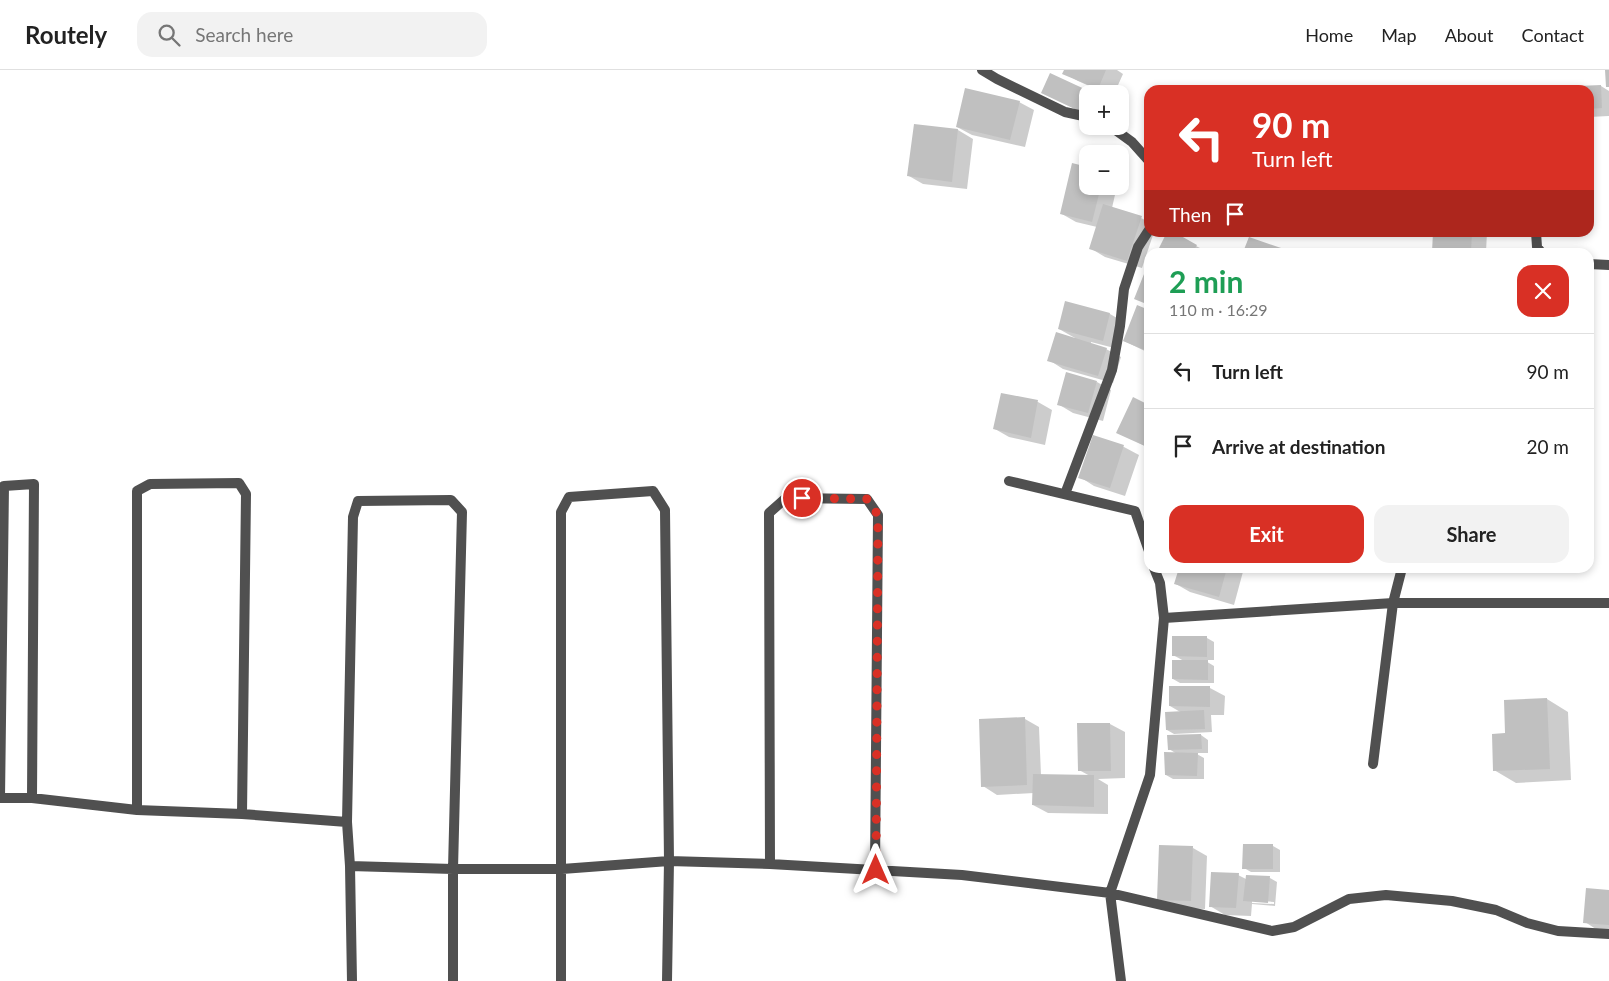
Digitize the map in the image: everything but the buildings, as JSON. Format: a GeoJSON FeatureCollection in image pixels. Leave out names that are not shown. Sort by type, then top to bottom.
{"type":"FeatureCollection","features":[{"type":"Feature","properties":{"kind":"street"},"geometry":{"type":"LineString","coordinates":[[982,70],[997,80],[1065,112],[1079,115]]}},
{"type":"Feature","properties":{"kind":"street"},"geometry":{"type":"LineString","coordinates":[[1122,135],[1132,142],[1144,155]]}},
{"type":"Feature","properties":{"kind":"street"},"geometry":{"type":"LineString","coordinates":[[1066,494],[1112,370],[1124,289],[1138,247],[1144,237]]}},
{"type":"Feature","properties":{"kind":"street"},"geometry":{"type":"LineString","coordinates":[[1594,264],[1609,265]]}},
{"type":"Feature","properties":{"kind":"street"},"geometry":{"type":"LineString","coordinates":[[1009,481],[1135,511],[1144,537]]}},
{"type":"Feature","properties":{"kind":"street"},"geometry":{"type":"LineString","coordinates":[[137,810],[137,491],[150,484],[239,483],[246,494],[242,814]]}},
{"type":"Feature","properties":{"kind":"street"},"geometry":{"type":"LineString","coordinates":[[32,798],[34,484],[4,486],[0,798],[32,798],[137,810],[242,814],[347,822]]}},
{"type":"Feature","properties":{"kind":"street"},"geometry":{"type":"LineString","coordinates":[[561,981],[561,512],[569,497],[653,491],[664,510],[669,861],[667,981]]}},
{"type":"Feature","properties":{"kind":"street"},"geometry":{"type":"LineString","coordinates":[[770,864],[769,513],[786,498],[867,499],[878,515],[876,870]]}},
{"type":"Feature","properties":{"kind":"street"},"geometry":{"type":"LineString","coordinates":[[352,981],[350,866],[347,822],[353,517],[358,501],[451,500],[462,512],[453,869],[453,981]]}},
{"type":"Feature","properties":{"kind":"street"},"geometry":{"type":"LineString","coordinates":[[1121,981],[1110,893],[1150,775],[1164,618],[1160,583],[1156,573]]}},
{"type":"Feature","properties":{"kind":"street"},"geometry":{"type":"LineString","coordinates":[[1373,764],[1393,603],[1401,573]]}},
{"type":"Feature","properties":{"kind":"street"},"geometry":{"type":"LineString","coordinates":[[1164,618],[1393,603],[1609,603]]}},
{"type":"Feature","properties":{"kind":"street"},"geometry":{"type":"LineString","coordinates":[[350,866],[453,869],[562,869],[669,861],[770,864],[962,875],[1110,893],[1272,931],[1294,927],[1349,899],[1386,895],[1452,901],[1488,908],[1527,923],[1558,931],[1609,934]]}},
{"type":"Feature","properties":{"kind":"route"},"geometry":{"type":"LineString","coordinates":[[802,498],[867,499],[878,515],[876,870]]}}]}
